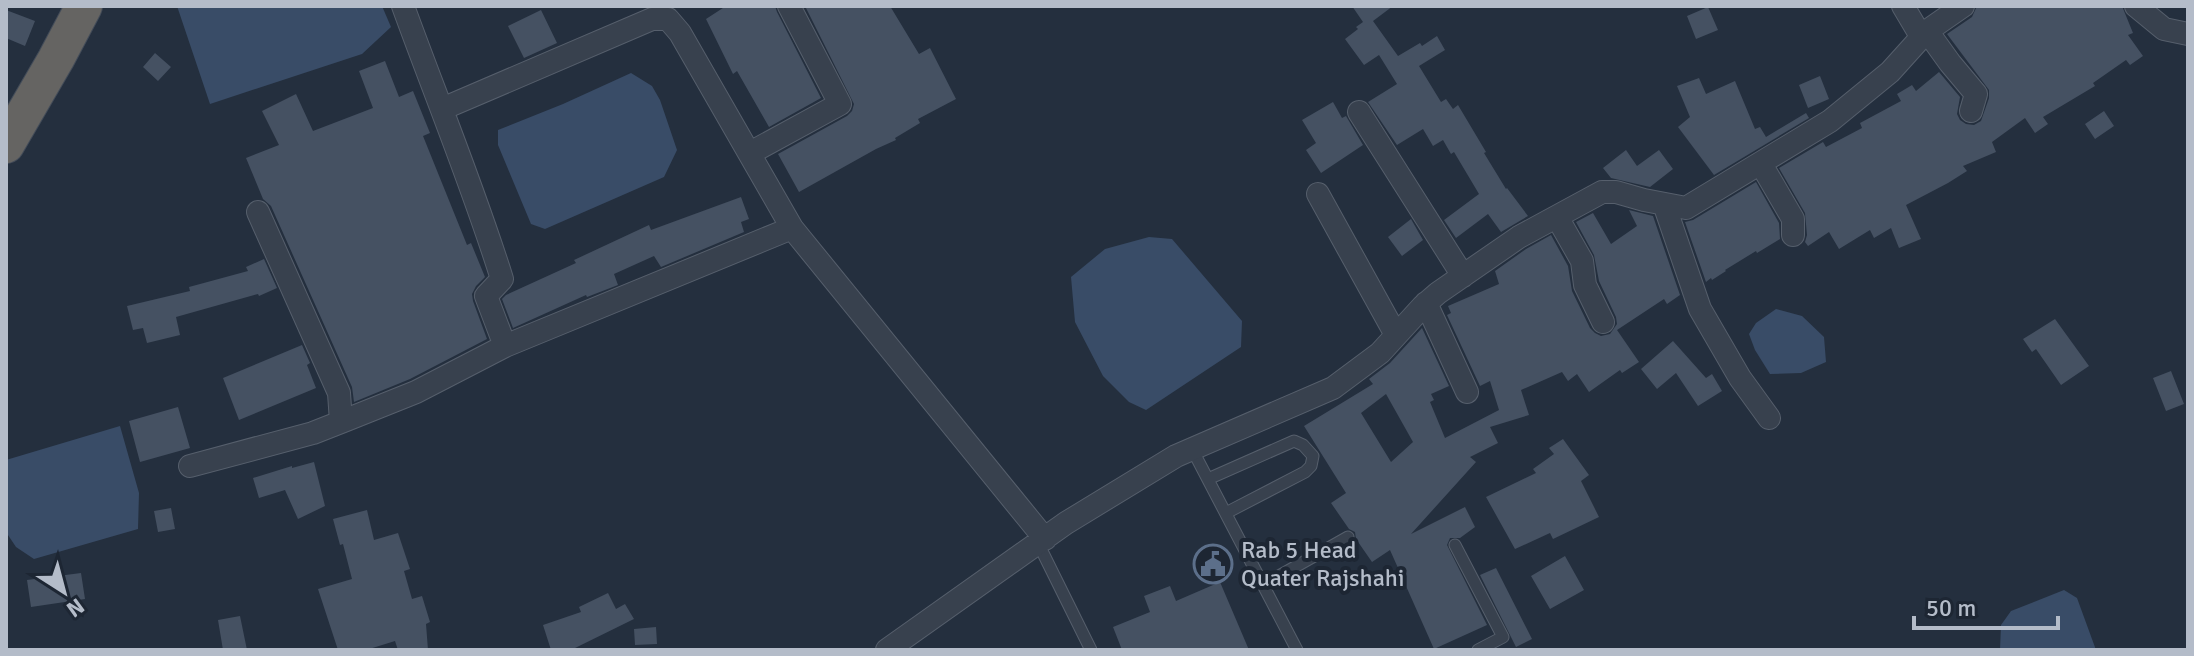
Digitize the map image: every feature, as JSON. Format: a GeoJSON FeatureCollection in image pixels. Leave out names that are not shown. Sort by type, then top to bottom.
{"type":"FeatureCollection","features":[{"type":"Feature","properties":{"kind":"highway"},"geometry":{"type":"LineString","coordinates":[[6,145],[84,6]]}},
{"type":"Feature","properties":{"kind":"highway"},"geometry":{"type":"LineString","coordinates":[[6,98],[56,59]]}},
{"type":"Feature","properties":{"kind":"street"},"geometry":{"type":"LineString","coordinates":[[403,6],[484,220],[502,279],[486,296],[505,346]]}},
{"type":"Feature","properties":{"kind":"street"},"geometry":{"type":"LineString","coordinates":[[750,153],[840,104],[789,6]]}},
{"type":"Feature","properties":{"kind":"street"},"geometry":{"type":"LineString","coordinates":[[1903,6],[1919,33],[1927,31]]}},
{"type":"Feature","properties":{"kind":"street"},"geometry":{"type":"LineString","coordinates":[[887,650],[1042,541],[1176,456],[1333,388],[1380,353],[1426,303],[1519,237],[1602,192],[1616,192],[1686,208],[1761,164],[1830,121],[1890,72],[1927,31],[1963,6]]}},
{"type":"Feature","properties":{"kind":"street"},"geometry":{"type":"LineString","coordinates":[[2136,6],[2164,29],[2188,34]]}},
{"type":"Feature","properties":{"kind":"street"},"geometry":{"type":"LineString","coordinates":[[442,109],[652,19],[668,19],[680,33],[792,228],[1042,541]]}},
{"type":"Feature","properties":{"kind":"street"},"geometry":{"type":"LineString","coordinates":[[1927,31],[1976,94],[1971,111]]}},
{"type":"Feature","properties":{"kind":"street"},"geometry":{"type":"LineString","coordinates":[[1359,112],[1463,276]]}},
{"type":"Feature","properties":{"kind":"street"},"geometry":{"type":"LineString","coordinates":[[1761,164],[1793,219],[1793,235]]}},
{"type":"Feature","properties":{"kind":"street"},"geometry":{"type":"LineString","coordinates":[[1318,194],[1396,335]]}},
{"type":"Feature","properties":{"kind":"street"},"geometry":{"type":"LineString","coordinates":[[1664,204],[1700,309],[1740,378],[1769,418]]}},
{"type":"Feature","properties":{"kind":"street"},"geometry":{"type":"LineString","coordinates":[[258,212],[339,393],[341,422]]}},
{"type":"Feature","properties":{"kind":"street"},"geometry":{"type":"LineString","coordinates":[[1557,217],[1582,261],[1585,285],[1603,322]]}},
{"type":"Feature","properties":{"kind":"street"},"geometry":{"type":"LineString","coordinates":[[190,466],[313,433],[341,422],[416,392],[505,346],[792,228]]}},
{"type":"Feature","properties":{"kind":"street"},"geometry":{"type":"LineString","coordinates":[[1426,303],[1467,392]]}},
{"type":"Feature","properties":{"kind":"lane"},"geometry":{"type":"LineString","coordinates":[[1208,479],[1294,441],[1303,445],[1313,456],[1311,466],[1305,472],[1226,513]]}},
{"type":"Feature","properties":{"kind":"lane"},"geometry":{"type":"LineString","coordinates":[[1192,449],[1297,650]]}},
{"type":"Feature","properties":{"kind":"lane"},"geometry":{"type":"LineString","coordinates":[[1263,585],[1348,537]]}},
{"type":"Feature","properties":{"kind":"lane"},"geometry":{"type":"LineString","coordinates":[[1042,541],[1091,650]]}},
{"type":"Feature","properties":{"kind":"lane"},"geometry":{"type":"LineString","coordinates":[[1455,545],[1503,637],[1478,650]]}},
{"type":"Feature","properties":{"kind":"water"},"geometry":{"type":"Polygon","coordinates":[[[177,6],[382,6],[391,27],[362,54],[210,104],[177,6]]]}},
{"type":"Feature","properties":{"kind":"water"},"geometry":{"type":"Polygon","coordinates":[[[631,73],[652,86],[677,150],[664,177],[545,229],[531,224],[498,145],[498,130],[631,73]]]}},
{"type":"Feature","properties":{"kind":"water"},"geometry":{"type":"Polygon","coordinates":[[[1149,237],[1172,239],[1242,321],[1241,347],[1146,410],[1129,402],[1103,376],[1075,322],[1071,277],[1105,249],[1149,237]]]}},
{"type":"Feature","properties":{"kind":"water"},"geometry":{"type":"Polygon","coordinates":[[[1776,309],[1802,316],[1824,337],[1826,362],[1801,373],[1770,374],[1749,334],[1756,323],[1776,309]]]}},
{"type":"Feature","properties":{"kind":"water"},"geometry":{"type":"Polygon","coordinates":[[[120,426],[139,493],[138,529],[34,559],[16,547],[6,532],[6,460],[120,426]]]}},
{"type":"Feature","properties":{"kind":"water"},"geometry":{"type":"Polygon","coordinates":[[[2064,590],[2077,598],[2096,650],[2000,650],[2001,625],[2011,611],[2064,590]]]}},
{"type":"Feature","properties":{"kind":"building"},"geometry":{"type":"Polygon","coordinates":[[[726,6],[775,6],[821,98],[769,127],[737,71],[733,74],[706,19],[726,6]]]}},
{"type":"Feature","properties":{"kind":"building"},"geometry":{"type":"Polygon","coordinates":[[[805,6],[890,6],[919,54],[930,48],[956,99],[918,119],[920,123],[896,140],[799,192],[778,154],[847,116],[854,104],[805,6]]]}},
{"type":"Feature","properties":{"kind":"building"},"geometry":{"type":"Polygon","coordinates":[[[1352,6],[1393,6],[1373,21],[1398,56],[1437,36],[1445,50],[1419,66],[1441,102],[1446,99],[1453,109],[1458,105],[1506,189],[1528,216],[1501,232],[1488,214],[1456,238],[1444,220],[1479,194],[1454,152],[1451,154],[1443,140],[1433,146],[1423,129],[1397,145],[1368,102],[1397,84],[1379,55],[1364,65],[1345,39],[1363,22],[1352,6]]]}},
{"type":"Feature","properties":{"kind":"building"},"geometry":{"type":"Polygon","coordinates":[[[1977,6],[2122,6],[2133,33],[2128,35],[2143,56],[2130,65],[2126,60],[2093,83],[2095,86],[2043,117],[2048,124],[2035,133],[2025,118],[1992,142],[1996,152],[1963,166],[1967,171],[1906,205],[1921,239],[1899,248],[1891,228],[1874,238],[1870,230],[1839,249],[1829,232],[1808,246],[1805,242],[1805,213],[1779,168],[1823,142],[1826,147],[1862,128],[1860,123],[1901,101],[1897,94],[1912,85],[1916,91],[1939,72],[1960,97],[1957,114],[1960,120],[1974,125],[1981,121],[1989,90],[1947,34],[1972,17],[1977,6]]]}},
{"type":"Feature","properties":{"kind":"building"},"geometry":{"type":"Polygon","coordinates":[[[1708,7],[1718,30],[1696,39],[1687,16],[1708,7]]]}},
{"type":"Feature","properties":{"kind":"building"},"geometry":{"type":"Polygon","coordinates":[[[6,10],[35,21],[25,46],[6,38],[6,10]]]}},
{"type":"Feature","properties":{"kind":"building"},"geometry":{"type":"Polygon","coordinates":[[[541,10],[557,43],[524,58],[508,26],[541,10]]]}},
{"type":"Feature","properties":{"kind":"building"},"geometry":{"type":"Polygon","coordinates":[[[155,53],[171,67],[158,81],[143,67],[155,53]]]}},
{"type":"Feature","properties":{"kind":"building"},"geometry":{"type":"Polygon","coordinates":[[[385,61],[399,97],[413,91],[430,133],[423,136],[467,245],[471,243],[485,277],[472,294],[487,339],[410,379],[354,402],[352,387],[271,206],[263,199],[246,158],[279,145],[262,111],[296,94],[313,131],[373,108],[359,71],[385,61]]]}},
{"type":"Feature","properties":{"kind":"building"},"geometry":{"type":"Polygon","coordinates":[[[1820,76],[1829,99],[1808,108],[1799,85],[1820,76]]]}},
{"type":"Feature","properties":{"kind":"building"},"geometry":{"type":"Polygon","coordinates":[[[1699,78],[1706,94],[1735,81],[1755,129],[1760,127],[1766,137],[1806,113],[1809,118],[1714,175],[1678,127],[1690,117],[1677,86],[1699,78]]]}},
{"type":"Feature","properties":{"kind":"building"},"geometry":{"type":"Polygon","coordinates":[[[1333,102],[1342,118],[1346,116],[1363,145],[1321,173],[1306,150],[1316,143],[1302,120],[1333,102]]]}},
{"type":"Feature","properties":{"kind":"building"},"geometry":{"type":"Polygon","coordinates":[[[2104,111],[2114,126],[2095,139],[2085,124],[2104,111]]]}},
{"type":"Feature","properties":{"kind":"building"},"geometry":{"type":"Polygon","coordinates":[[[1626,150],[1637,166],[1659,150],[1673,169],[1650,187],[1611,178],[1603,168],[1626,150]]]}},
{"type":"Feature","properties":{"kind":"building"},"geometry":{"type":"Polygon","coordinates":[[[1756,182],[1779,223],[1780,239],[1706,282],[1685,222],[1756,182]]]}},
{"type":"Feature","properties":{"kind":"building"},"geometry":{"type":"Polygon","coordinates":[[[741,197],[749,219],[741,222],[744,232],[661,267],[654,256],[614,274],[618,285],[586,295],[513,328],[502,299],[506,295],[649,225],[651,230],[741,197]]]}},
{"type":"Feature","properties":{"kind":"building"},"geometry":{"type":"Polygon","coordinates":[[[1629,210],[1653,216],[1680,295],[1667,304],[1664,299],[1617,330],[1639,362],[1622,373],[1620,370],[1589,392],[1577,374],[1568,381],[1562,372],[1521,390],[1529,415],[1490,427],[1498,443],[1470,457],[1476,462],[1411,534],[1465,507],[1475,527],[1460,538],[1450,538],[1447,545],[1487,625],[1434,649],[1390,550],[1372,562],[1356,539],[1355,532],[1349,529],[1331,503],[1346,493],[1304,426],[1373,384],[1369,379],[1390,363],[1422,328],[1449,386],[1431,394],[1434,400],[1430,402],[1445,438],[1499,410],[1490,381],[1480,386],[1447,315],[1451,313],[1448,306],[1499,284],[1495,271],[1551,235],[1568,266],[1572,291],[1590,328],[1601,336],[1610,334],[1617,324],[1616,317],[1599,281],[1594,255],[1576,222],[1593,213],[1611,244],[1637,226],[1629,210]],[[1386,394],[1361,413],[1391,462],[1413,442],[1386,394]]]}},
{"type":"Feature","properties":{"kind":"building"},"geometry":{"type":"Polygon","coordinates":[[[1411,219],[1423,240],[1402,256],[1388,237],[1411,219]]]}},
{"type":"Feature","properties":{"kind":"building"},"geometry":{"type":"Polygon","coordinates":[[[264,259],[277,288],[259,296],[176,317],[180,335],[147,343],[143,328],[133,330],[127,306],[190,291],[189,287],[248,271],[246,267],[264,259]]]}},
{"type":"Feature","properties":{"kind":"building"},"geometry":{"type":"Polygon","coordinates":[[[2055,319],[2089,366],[2061,385],[2036,349],[2032,352],[2023,339],[2055,319]]]}},
{"type":"Feature","properties":{"kind":"building"},"geometry":{"type":"Polygon","coordinates":[[[1673,341],[1706,378],[1712,374],[1722,391],[1698,406],[1676,373],[1657,389],[1641,369],[1673,341]]]}},
{"type":"Feature","properties":{"kind":"building"},"geometry":{"type":"Polygon","coordinates":[[[302,345],[316,388],[239,420],[223,378],[302,345]]]}},
{"type":"Feature","properties":{"kind":"building"},"geometry":{"type":"Polygon","coordinates":[[[2171,371],[2184,404],[2166,411],[2153,378],[2171,371]]]}},
{"type":"Feature","properties":{"kind":"building"},"geometry":{"type":"Polygon","coordinates":[[[178,407],[190,448],[140,462],[129,421],[178,407]]]}},
{"type":"Feature","properties":{"kind":"building"},"geometry":{"type":"Polygon","coordinates":[[[1563,439],[1589,475],[1581,481],[1599,517],[1553,539],[1550,533],[1515,549],[1486,497],[1536,473],[1533,469],[1554,454],[1549,448],[1563,439]]]}},
{"type":"Feature","properties":{"kind":"building"},"geometry":{"type":"Polygon","coordinates":[[[314,462],[325,506],[298,519],[285,490],[259,498],[253,478],[314,462]]]}},
{"type":"Feature","properties":{"kind":"building"},"geometry":{"type":"Polygon","coordinates":[[[171,508],[175,529],[158,532],[154,511],[171,508]]]}},
{"type":"Feature","properties":{"kind":"building"},"geometry":{"type":"Polygon","coordinates":[[[367,510],[374,540],[398,533],[410,569],[404,571],[412,599],[422,596],[430,622],[426,624],[428,650],[398,650],[395,641],[366,650],[338,650],[318,589],[352,579],[333,519],[367,510]]]}},
{"type":"Feature","properties":{"kind":"building"},"geometry":{"type":"Polygon","coordinates":[[[1565,556],[1584,590],[1550,609],[1531,576],[1565,556]]]}},
{"type":"Feature","properties":{"kind":"building"},"geometry":{"type":"Polygon","coordinates":[[[1496,568],[1532,639],[1516,647],[1480,575],[1496,568]]]}},
{"type":"Feature","properties":{"kind":"building"},"geometry":{"type":"Polygon","coordinates":[[[81,573],[85,599],[31,607],[27,580],[81,573]]]}},
{"type":"Feature","properties":{"kind":"building"},"geometry":{"type":"Polygon","coordinates":[[[1220,582],[1249,650],[1122,650],[1113,627],[1150,612],[1144,596],[1170,586],[1176,601],[1220,582]]]}},
{"type":"Feature","properties":{"kind":"building"},"geometry":{"type":"Polygon","coordinates":[[[608,593],[616,609],[625,604],[634,619],[571,650],[551,650],[543,625],[581,612],[579,607],[608,593]]]}},
{"type":"Feature","properties":{"kind":"building"},"geometry":{"type":"Polygon","coordinates":[[[240,616],[247,650],[223,650],[218,620],[240,616]]]}},
{"type":"Feature","properties":{"kind":"building"},"geometry":{"type":"Polygon","coordinates":[[[656,627],[657,644],[635,645],[634,629],[656,627]]]}},
{"type":"Feature","properties":{"kind":"place","name":"Rab 5 Head Quater Rajshahi"},"geometry":{"type":"Point","coordinates":[1213,564]}}]}
